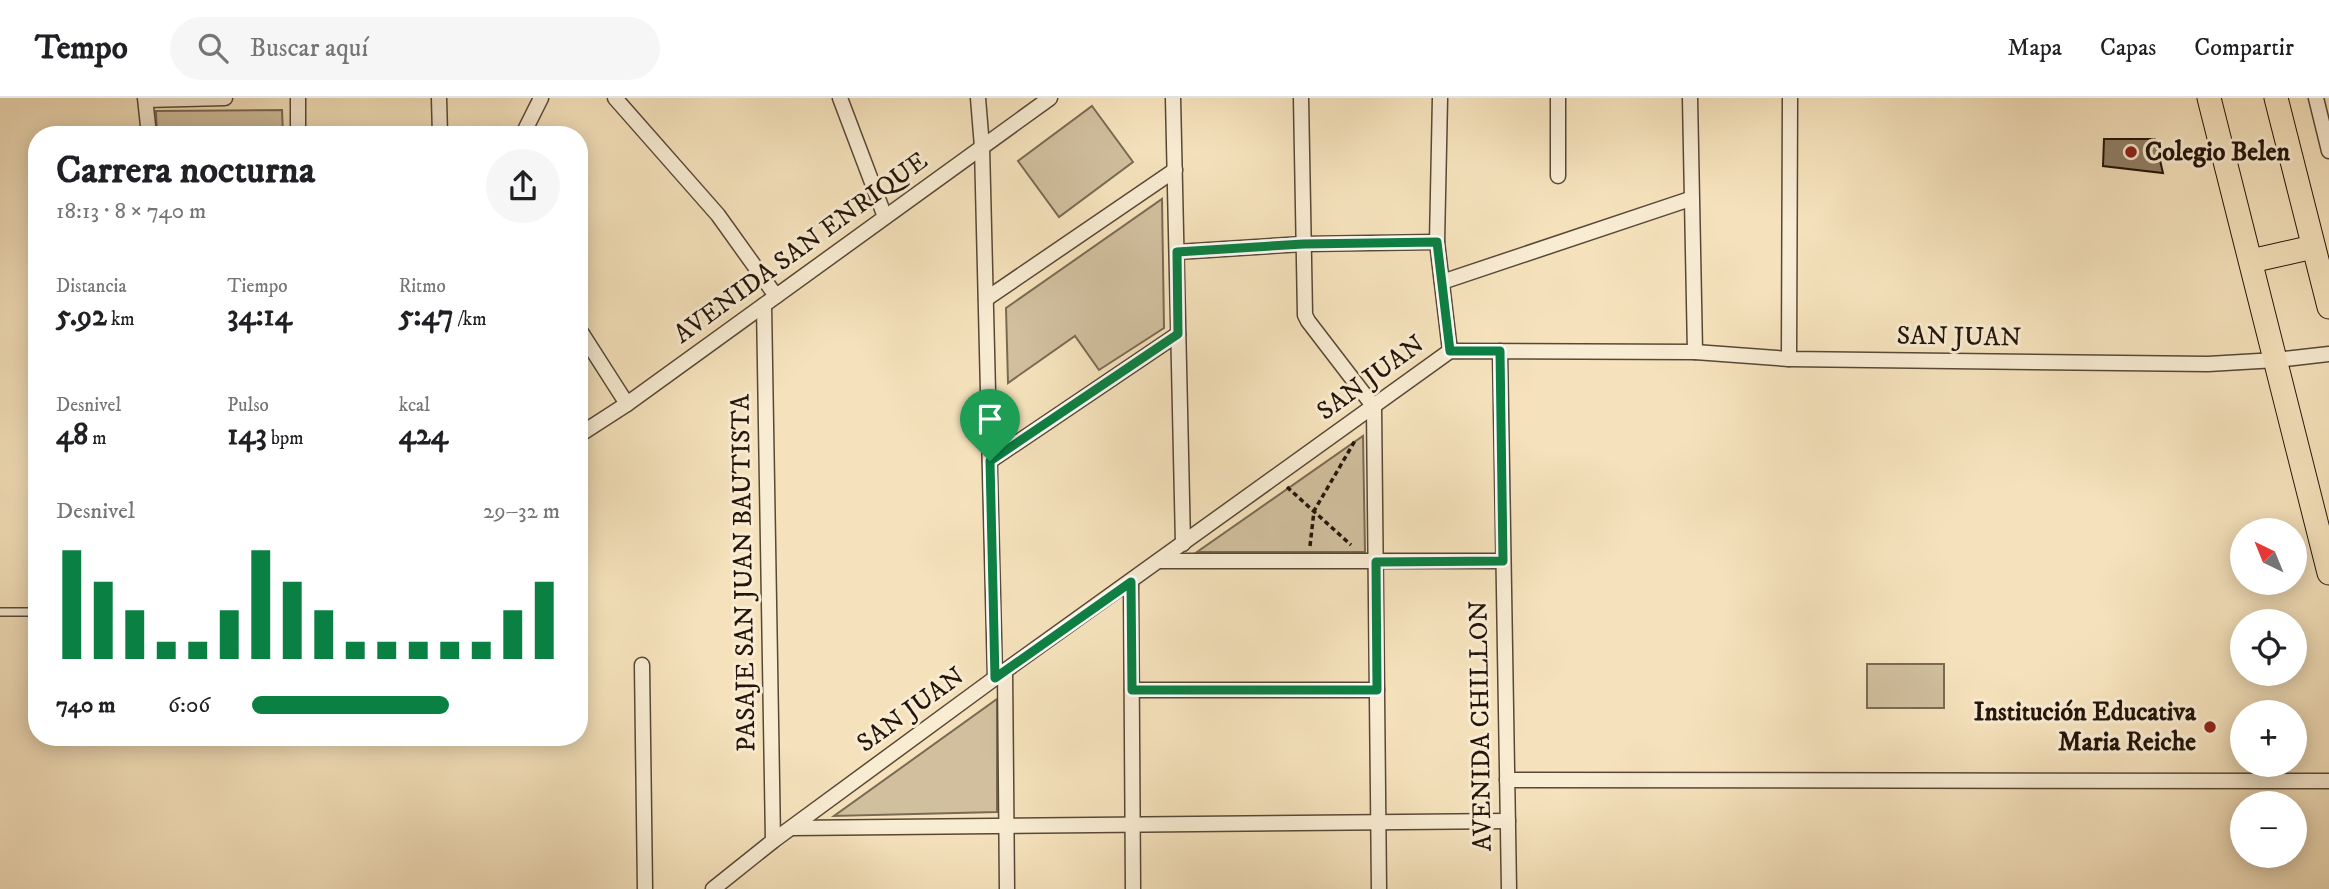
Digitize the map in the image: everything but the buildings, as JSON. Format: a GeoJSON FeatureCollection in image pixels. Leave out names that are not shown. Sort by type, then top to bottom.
{"type":"FeatureCollection","features":[{"type":"Feature","properties":{"kind":"main road"},"geometry":{"type":"LineString","coordinates":[[2209,98],[2329,573]]}},
{"type":"Feature","properties":{"kind":"main road"},"geometry":{"type":"LineString","coordinates":[[2276,98],[2329,307]]}},
{"type":"Feature","properties":{"kind":"main road"},"geometry":{"type":"LineString","coordinates":[[2250,261],[2314,247]]}},
{"type":"Feature","properties":{"kind":"street"},"geometry":{"type":"LineString","coordinates":[[148,126],[146,99],[225,98]]}},
{"type":"Feature","properties":{"kind":"street"},"geometry":{"type":"LineString","coordinates":[[298,98],[298,126]]}},
{"type":"Feature","properties":{"kind":"street"},"geometry":{"type":"LineString","coordinates":[[439,98],[440,126]]}},
{"type":"Feature","properties":{"kind":"street"},"geometry":{"type":"LineString","coordinates":[[527,126],[541,98]]}},
{"type":"Feature","properties":{"kind":"street"},"geometry":{"type":"LineString","coordinates":[[615,98],[718,215],[776,296]]}},
{"type":"Feature","properties":{"kind":"street"},"geometry":{"type":"LineString","coordinates":[[840,98],[885,217]]}},
{"type":"Feature","properties":{"kind":"street"},"geometry":{"type":"LineString","coordinates":[[978,98],[982,147],[990,461],[1007,826],[1007,889]]}},
{"type":"Feature","properties":{"kind":"street","name":"AVENIDA SAN ENRIQUE"},"geometry":{"type":"LineString","coordinates":[[588,429],[627,404],[1050,98]]}},
{"type":"Feature","properties":{"kind":"street"},"geometry":{"type":"LineString","coordinates":[[1173,98],[1183,544]]}},
{"type":"Feature","properties":{"kind":"street"},"geometry":{"type":"LineString","coordinates":[[1301,98],[1305,314],[1374,407],[1379,889]]}},
{"type":"Feature","properties":{"kind":"street"},"geometry":{"type":"LineString","coordinates":[[1440,98],[1437,242],[1450,351]]}},
{"type":"Feature","properties":{"kind":"street"},"geometry":{"type":"LineString","coordinates":[[1558,98],[1558,176]]}},
{"type":"Feature","properties":{"kind":"street"},"geometry":{"type":"LineString","coordinates":[[1689,98],[1695,352]]}},
{"type":"Feature","properties":{"kind":"street"},"geometry":{"type":"LineString","coordinates":[[1789,359],[1790,98]]}},
{"type":"Feature","properties":{"kind":"street"},"geometry":{"type":"LineString","coordinates":[[2316,98],[2329,151]]}},
{"type":"Feature","properties":{"kind":"street"},"geometry":{"type":"LineString","coordinates":[[986,299],[1175,170]]}},
{"type":"Feature","properties":{"kind":"street"},"geometry":{"type":"LineString","coordinates":[[1442,282],[1690,200]]}},
{"type":"Feature","properties":{"kind":"street"},"geometry":{"type":"LineString","coordinates":[[1177,252],[1303,244],[1437,242]]}},
{"type":"Feature","properties":{"kind":"street","name":"PASAJE SAN JUAN BAUTISTA"},"geometry":{"type":"LineString","coordinates":[[764,304],[773,841]]}},
{"type":"Feature","properties":{"kind":"street"},"geometry":{"type":"LineString","coordinates":[[990,461],[1178,334]]}},
{"type":"Feature","properties":{"kind":"street"},"geometry":{"type":"LineString","coordinates":[[588,343],[627,404]]}},
{"type":"Feature","properties":{"kind":"street","name":"SAN JUAN"},"geometry":{"type":"LineString","coordinates":[[713,889],[728,883],[773,841],[1450,351],[1695,352],[1789,359],[2208,364],[2329,354]]}},
{"type":"Feature","properties":{"kind":"street","name":"AVENIDA CHILLON"},"geometry":{"type":"LineString","coordinates":[[1500,351],[1509,889]]}},
{"type":"Feature","properties":{"kind":"street"},"geometry":{"type":"LineString","coordinates":[[1160,561],[1503,561]]}},
{"type":"Feature","properties":{"kind":"street"},"geometry":{"type":"LineString","coordinates":[[1131,582],[1133,889]]}},
{"type":"Feature","properties":{"kind":"street"},"geometry":{"type":"LineString","coordinates":[[642,665],[645,889]]}},
{"type":"Feature","properties":{"kind":"street"},"geometry":{"type":"LineString","coordinates":[[1132,690],[1377,690]]}},
{"type":"Feature","properties":{"kind":"street"},"geometry":{"type":"LineString","coordinates":[[1507,780],[2329,781]]}},
{"type":"Feature","properties":{"kind":"street"},"geometry":{"type":"LineString","coordinates":[[792,828],[1507,821]]}},
{"type":"Feature","properties":{"kind":"lane"},"geometry":{"type":"LineString","coordinates":[[0,612],[28,612]]}},
{"type":"Feature","properties":{"kind":"path"},"geometry":{"type":"LineString","coordinates":[[1308,562],[1314,511],[1374,407]]}},
{"type":"Feature","properties":{"kind":"path"},"geometry":{"type":"LineString","coordinates":[[1276,477],[1358,551],[1376,562]]}},
{"type":"Feature","properties":{"kind":"shaded area"},"geometry":{"type":"Polygon","coordinates":[[[1092,106],[1133,162],[1059,217],[1018,161],[1092,106]]]}},
{"type":"Feature","properties":{"kind":"shaded area"},"geometry":{"type":"Polygon","coordinates":[[[282,110],[283,126],[157,126],[156,111],[282,110]]]}},
{"type":"Feature","properties":{"kind":"shaded area"},"geometry":{"type":"Polygon","coordinates":[[[1162,199],[1164,328],[1099,370],[1075,336],[1008,383],[1006,308],[1162,199]]]}},
{"type":"Feature","properties":{"kind":"shaded area"},"geometry":{"type":"Polygon","coordinates":[[[1363,436],[1365,552],[1197,552],[1363,436]]]}},
{"type":"Feature","properties":{"kind":"shaded area"},"geometry":{"type":"Polygon","coordinates":[[[1867,664],[1944,664],[1944,708],[1867,708],[1867,664]]]}},
{"type":"Feature","properties":{"kind":"shaded area"},"geometry":{"type":"Polygon","coordinates":[[[997,699],[997,812],[834,816],[997,699]]]}},
{"type":"Feature","properties":{"kind":"place","name":"Colegio Belen"},"geometry":{"type":"Point","coordinates":[2131,152]}},
{"type":"Feature","properties":{"kind":"place","name":"Institución Educativa Maria Reiche"},"geometry":{"type":"Point","coordinates":[2210,727]}},
{"type":"Feature","properties":{"kind":"route"},"geometry":{"type":"LineString","coordinates":[[1437,242],[1450,351],[1500,351],[1503,561],[1376,562],[1377,690],[1132,690],[1131,582],[995,678],[990,461],[1178,334],[1177,252],[1303,244],[1437,242]]}}]}
